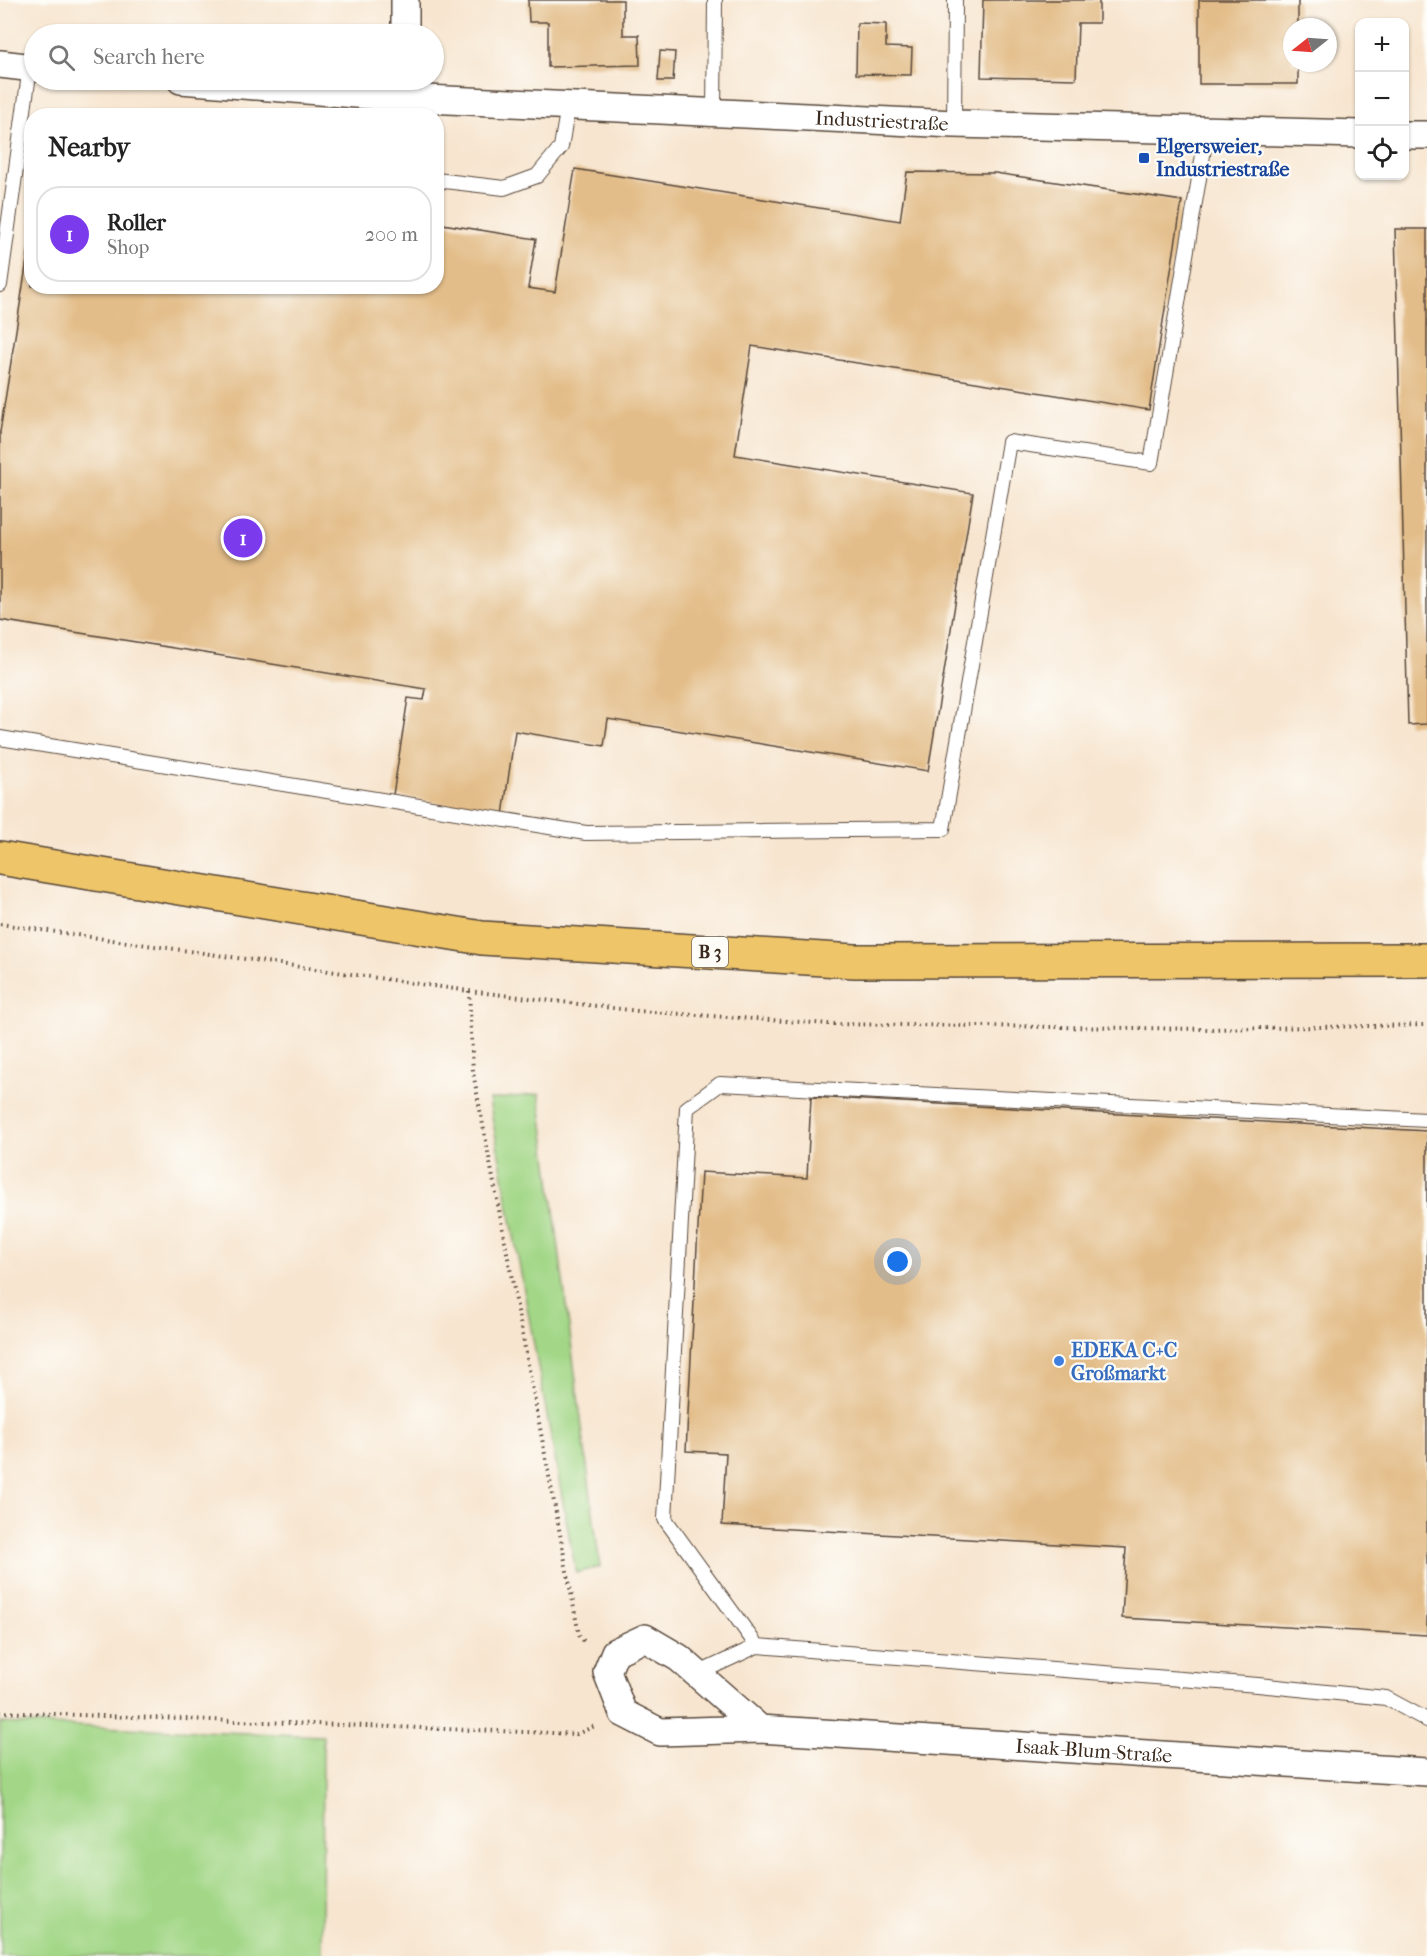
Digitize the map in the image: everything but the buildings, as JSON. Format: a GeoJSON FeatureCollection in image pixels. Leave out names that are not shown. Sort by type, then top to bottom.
{"type":"FeatureCollection","features":[{"type":"Feature","properties":{"kind":"main road","name":"B 3"},"geometry":{"type":"LineString","coordinates":[[0,858],[482,938],[855,961],[1427,960]]}},
{"type":"Feature","properties":{"kind":"street"},"geometry":{"type":"LineString","coordinates":[[405,0],[405,24]]}},
{"type":"Feature","properties":{"kind":"street"},"geometry":{"type":"LineString","coordinates":[[0,64],[24,67]]}},
{"type":"Feature","properties":{"kind":"street","name":"Industriestraße"},"geometry":{"type":"LineString","coordinates":[[424,90],[568,105],[714,113],[954,124],[1355,134]]}},
{"type":"Feature","properties":{"kind":"street"},"geometry":{"type":"LineString","coordinates":[[1409,135],[1427,135]]}},
{"type":"Feature","properties":{"kind":"street"},"geometry":{"type":"LineString","coordinates":[[623,1713],[607,1672],[615,1652],[645,1638],[679,1658],[760,1729]]}},
{"type":"Feature","properties":{"kind":"street","name":"Isaak-Blum-Straße"},"geometry":{"type":"LineString","coordinates":[[623,1713],[660,1732],[760,1729],[1427,1772]]}},
{"type":"Feature","properties":{"kind":"lane"},"geometry":{"type":"LineString","coordinates":[[714,113],[715,0]]}},
{"type":"Feature","properties":{"kind":"lane"},"geometry":{"type":"LineString","coordinates":[[954,124],[955,0]]}},
{"type":"Feature","properties":{"kind":"lane"},"geometry":{"type":"LineString","coordinates":[[29,108],[30,90]]}},
{"type":"Feature","properties":{"kind":"lane"},"geometry":{"type":"LineString","coordinates":[[444,181],[504,188],[537,176],[561,147],[568,105]]}},
{"type":"Feature","properties":{"kind":"lane"},"geometry":{"type":"LineString","coordinates":[[0,738],[586,833],[943,829],[1009,442],[1151,463],[1207,131]]}},
{"type":"Feature","properties":{"kind":"lane"},"geometry":{"type":"LineString","coordinates":[[0,285],[24,145]]}},
{"type":"Feature","properties":{"kind":"lane"},"geometry":{"type":"LineString","coordinates":[[757,1646],[665,1519],[687,1108],[720,1084],[1427,1120]]}},
{"type":"Feature","properties":{"kind":"lane"},"geometry":{"type":"LineString","coordinates":[[698,1674],[757,1646],[1258,1685],[1386,1698],[1427,1720]]}},
{"type":"Feature","properties":{"kind":"path"},"geometry":{"type":"LineString","coordinates":[[0,924],[469,991],[638,1011],[829,1024],[1208,1029],[1427,1025]]}},
{"type":"Feature","properties":{"kind":"path"},"geometry":{"type":"LineString","coordinates":[[469,991],[473,1072],[579,1635],[607,1672]]}},
{"type":"Feature","properties":{"kind":"path"},"geometry":{"type":"LineString","coordinates":[[0,1712],[577,1734],[623,1713]]}},
{"type":"Feature","properties":{"kind":"green space"},"geometry":{"type":"Polygon","coordinates":[[[539,1094],[600,1567],[576,1573],[489,1100],[539,1094]]]}},
{"type":"Feature","properties":{"kind":"green space"},"geometry":{"type":"Polygon","coordinates":[[[0,1723],[323,1736],[322,1956],[0,1956],[0,1723]]]}},
{"type":"Feature","properties":{"kind":"place","name":"Elgersweier, Industriestraße"},"geometry":{"type":"Point","coordinates":[1144,158]}},
{"type":"Feature","properties":{"kind":"place","name":"Roller"},"geometry":{"type":"Point","coordinates":[243,538]}},
{"type":"Feature","properties":{"kind":"place","name":"EDEKA C+C Großmarkt"},"geometry":{"type":"Point","coordinates":[1059,1361]}}]}
